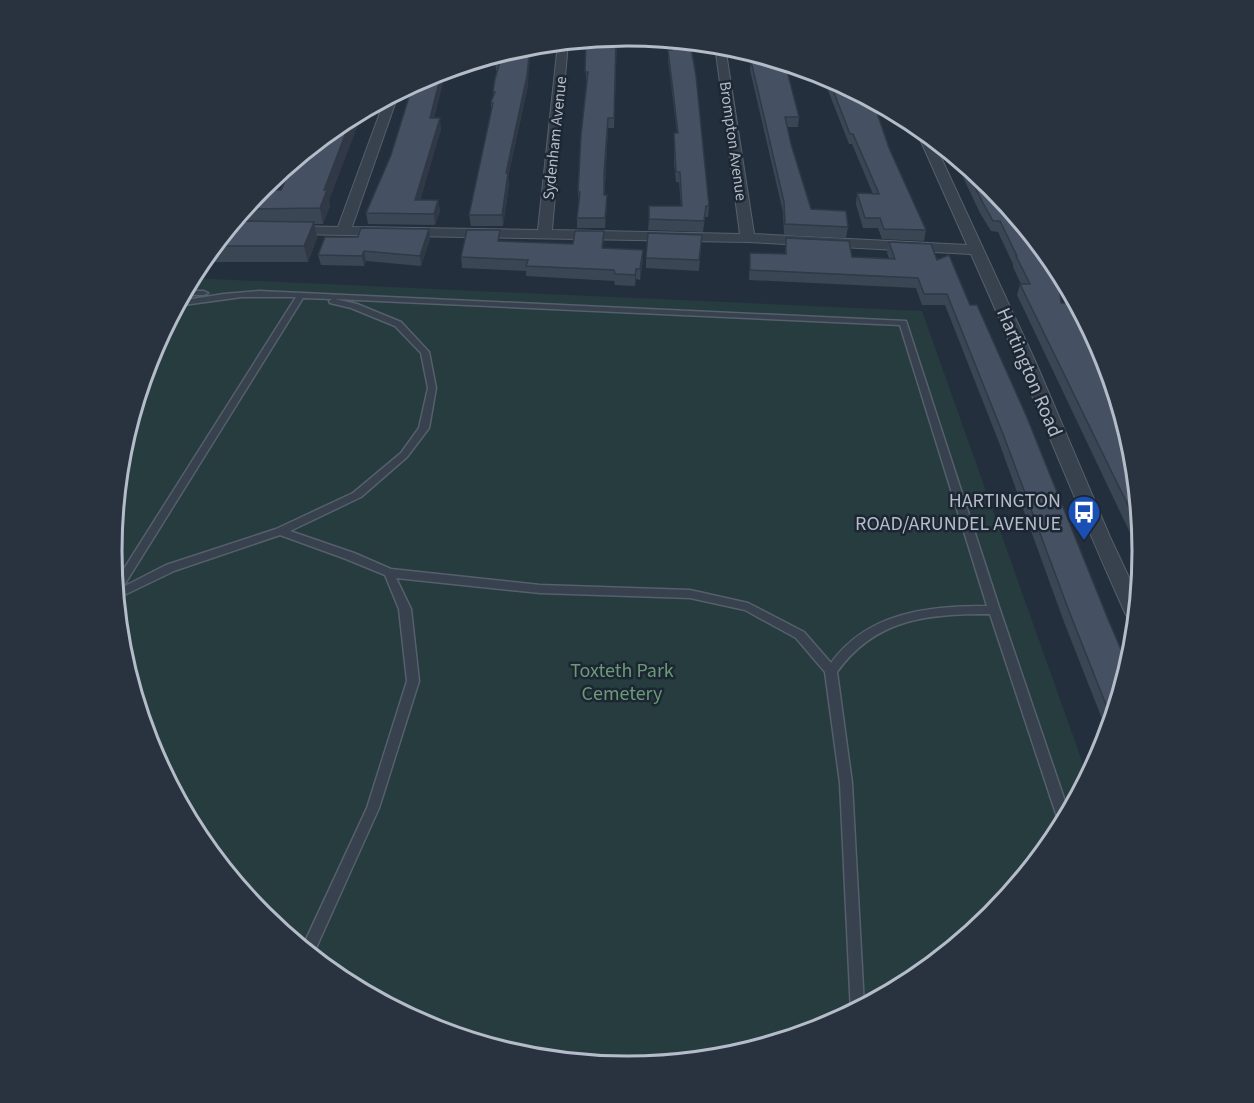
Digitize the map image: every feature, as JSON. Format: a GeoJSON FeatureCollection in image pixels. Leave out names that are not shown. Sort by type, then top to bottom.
{"type":"FeatureCollection","features":[{"type":"Feature","properties":{"kind":"street","name":"Sydenham Avenue"},"geometry":{"type":"LineString","coordinates":[[545,233],[562,51]]}},
{"type":"Feature","properties":{"kind":"street","name":"Brompton Avenue"},"geometry":{"type":"LineString","coordinates":[[721,55],[748,238]]}},
{"type":"Feature","properties":{"kind":"street"},"geometry":{"type":"LineString","coordinates":[[344,230],[388,107]]}},
{"type":"Feature","properties":{"kind":"street","name":"Hartington Road"},"geometry":{"type":"LineString","coordinates":[[930,148],[1028,363],[1100,537],[1130,601]]}},
{"type":"Feature","properties":{"kind":"street"},"geometry":{"type":"LineString","coordinates":[[281,231],[545,233],[748,238],[977,250]]}},
{"type":"Feature","properties":{"kind":"lane"},"geometry":{"type":"LineString","coordinates":[[194,293],[301,295],[903,323],[994,610],[1061,809]]}},
{"type":"Feature","properties":{"kind":"lane"},"geometry":{"type":"LineString","coordinates":[[189,301],[240,294]]}},
{"type":"Feature","properties":{"kind":"lane"},"geometry":{"type":"LineString","coordinates":[[124,592],[170,568],[280,531],[357,495],[404,455],[424,428],[432,388],[425,352],[398,324],[354,306],[301,295]]}},
{"type":"Feature","properties":{"kind":"lane"},"geometry":{"type":"LineString","coordinates":[[123,579],[301,295]]}},
{"type":"Feature","properties":{"kind":"lane"},"geometry":{"type":"LineString","coordinates":[[280,531],[350,556],[389,573],[540,588],[690,594],[748,607],[800,635],[831,671],[846,783],[857,1001]]}},
{"type":"Feature","properties":{"kind":"lane"},"geometry":{"type":"LineString","coordinates":[[311,944],[373,808],[412,681],[405,609],[389,573]]}},
{"type":"Feature","properties":{"kind":"lane"},"geometry":{"type":"LineString","coordinates":[[831,671],[841,654],[848,648],[870,631],[892,622],[953,609],[994,610]]}},
{"type":"Feature","properties":{"kind":"green space","name":"Toxteth Park Cemetery"},"geometry":{"type":"Polygon","coordinates":[[[202,279],[922,311],[1084,767],[1064,804],[1028,859],[984,909],[934,952],[880,989],[850,1004],[789,1030],[758,1039],[726,1047],[660,1055],[594,1055],[561,1052],[528,1047],[465,1030],[374,989],[346,971],[294,931],[270,909],[226,859],[190,804],[160,745],[139,682],[126,617],[123,585],[123,518],[126,486],[139,421],[160,358],[202,279]]]}},
{"type":"Feature","properties":{"kind":"building"},"geometry":{"type":"Polygon","coordinates":[[[616,47],[614,118],[608,118],[604,174],[604,195],[607,195],[605,218],[577,218],[581,135],[588,72],[585,72],[586,49],[616,47]]]}},
{"type":"Feature","properties":{"kind":"building"},"geometry":{"type":"Polygon","coordinates":[[[668,50],[692,51],[709,206],[706,206],[704,221],[649,219],[649,206],[682,206],[680,172],[676,172],[674,133],[678,133],[668,50]]]}},
{"type":"Feature","properties":{"kind":"building"},"geometry":{"type":"Polygon","coordinates":[[[529,56],[527,76],[506,173],[508,173],[502,215],[469,215],[493,103],[491,102],[495,92],[493,92],[499,63],[529,56]]]}},
{"type":"Feature","properties":{"kind":"building"},"geometry":{"type":"Polygon","coordinates":[[[751,62],[787,73],[799,117],[785,117],[811,209],[846,211],[848,227],[785,224],[784,202],[751,62]]]}},
{"type":"Feature","properties":{"kind":"building"},"geometry":{"type":"Polygon","coordinates":[[[439,83],[430,118],[440,118],[415,200],[438,200],[434,214],[366,213],[391,155],[409,97],[439,83]]]}},
{"type":"Feature","properties":{"kind":"building"},"geometry":{"type":"Polygon","coordinates":[[[834,91],[877,112],[889,148],[926,230],[884,229],[880,218],[865,218],[857,193],[879,194],[853,134],[850,134],[834,91]]]}},
{"type":"Feature","properties":{"kind":"building"},"geometry":{"type":"Polygon","coordinates":[[[346,132],[324,190],[327,190],[320,208],[256,209],[274,190],[281,190],[286,180],[294,172],[346,132]]]}},
{"type":"Feature","properties":{"kind":"building"},"geometry":{"type":"Polygon","coordinates":[[[973,184],[1028,244],[1060,292],[1061,303],[1066,303],[1080,328],[1094,358],[1115,421],[1128,486],[1130,510],[1020,284],[1030,284],[1017,256],[1000,221],[993,221],[973,184]]]}},
{"type":"Feature","properties":{"kind":"building"},"geometry":{"type":"Polygon","coordinates":[[[245,221],[314,222],[304,246],[225,246],[245,221]]]}},
{"type":"Feature","properties":{"kind":"building"},"geometry":{"type":"Polygon","coordinates":[[[361,228],[429,229],[420,256],[364,251],[362,256],[318,255],[325,237],[358,237],[361,228]]]}},
{"type":"Feature","properties":{"kind":"building"},"geometry":{"type":"Polygon","coordinates":[[[467,230],[500,230],[498,241],[573,244],[575,231],[604,231],[602,248],[643,250],[640,269],[636,269],[635,275],[615,274],[614,270],[526,266],[528,260],[461,257],[467,230]]]}},
{"type":"Feature","properties":{"kind":"building"},"geometry":{"type":"Polygon","coordinates":[[[648,233],[702,235],[699,260],[646,258],[648,233]]]}},
{"type":"Feature","properties":{"kind":"building"},"geometry":{"type":"Polygon","coordinates":[[[786,238],[849,241],[852,257],[895,259],[889,242],[931,244],[937,260],[949,255],[970,305],[977,305],[1026,415],[1122,651],[1107,707],[947,294],[924,294],[918,278],[750,270],[750,253],[786,254],[786,238]]]}},
{"type":"Feature","properties":{"kind":"place","name":"HARTINGTON ROAD/ARUNDEL AVENUE"},"geometry":{"type":"Point","coordinates":[1084,541]}}]}
